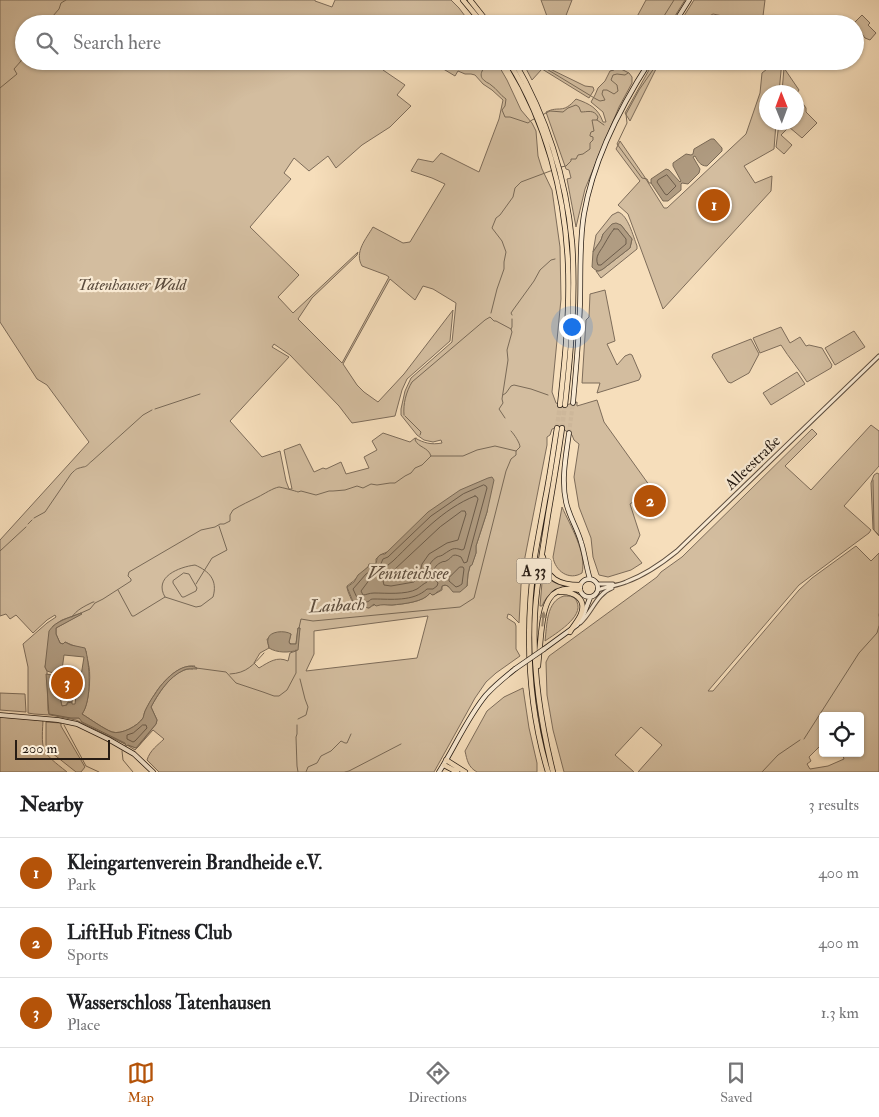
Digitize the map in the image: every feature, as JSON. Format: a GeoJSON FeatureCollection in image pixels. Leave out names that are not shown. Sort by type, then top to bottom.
{"type":"FeatureCollection","features":[{"type":"Feature","properties":{"kind":"highway"},"geometry":{"type":"LineString","coordinates":[[464,0],[476,15]]}},
{"type":"Feature","properties":{"kind":"highway"},"geometry":{"type":"LineString","coordinates":[[470,0],[482,15]]}},
{"type":"Feature","properties":{"kind":"highway"},"geometry":{"type":"LineString","coordinates":[[513,70],[537,112]]}},
{"type":"Feature","properties":{"kind":"highway"},"geometry":{"type":"LineString","coordinates":[[519,70],[529,89],[558,174],[568,265],[563,405]]}},
{"type":"Feature","properties":{"kind":"highway","name":"A 33"},"geometry":{"type":"LineString","coordinates":[[548,772],[544,762],[530,680],[529,619],[535,555],[560,428],[536,590],[534,643],[536,685],[553,772]]}},
{"type":"Feature","properties":{"kind":"highway"},"geometry":{"type":"LineString","coordinates":[[543,548],[544,566],[552,578],[580,587]]}},
{"type":"Feature","properties":{"kind":"highway"},"geometry":{"type":"LineString","coordinates":[[536,685],[543,613],[546,604],[552,594],[560,590],[580,587]]}},
{"type":"Feature","properties":{"kind":"highway"},"geometry":{"type":"LineString","coordinates":[[548,600],[560,592],[567,591],[575,593],[580,598],[581,614],[570,632]]}},
{"type":"Feature","properties":{"kind":"highway"},"geometry":{"type":"LineString","coordinates":[[544,762],[544,772]]}},
{"type":"Feature","properties":{"kind":"highway"},"geometry":{"type":"LineString","coordinates":[[445,763],[456,771]]}},
{"type":"Feature","properties":{"kind":"highway"},"geometry":{"type":"LineString","coordinates":[[445,763],[466,772]]}},
{"type":"Feature","properties":{"kind":"highway"},"geometry":{"type":"LineString","coordinates":[[445,772],[456,771]]}},
{"type":"Feature","properties":{"kind":"main road"},"geometry":{"type":"LineString","coordinates":[[680,15],[689,0]]}},
{"type":"Feature","properties":{"kind":"main road"},"geometry":{"type":"LineString","coordinates":[[573,403],[580,316],[581,235],[588,193],[617,121],[645,70]]}},
{"type":"Feature","properties":{"kind":"main road"},"geometry":{"type":"LineString","coordinates":[[570,433],[563,486],[566,503],[585,557],[588,579]]}},
{"type":"Feature","properties":{"kind":"main road"},"geometry":{"type":"LineString","coordinates":[[584,613],[586,602],[580,587],[588,579]]}},
{"type":"Feature","properties":{"kind":"main road"},"geometry":{"type":"LineString","coordinates":[[585,597],[590,598],[596,595],[598,590],[598,584],[588,579]]}},
{"type":"Feature","properties":{"kind":"main road"},"geometry":{"type":"LineString","coordinates":[[439,772],[480,703],[502,679],[570,632],[577,625],[590,598]]}},
{"type":"Feature","properties":{"kind":"main road"},"geometry":{"type":"LineString","coordinates":[[0,715],[58,720],[77,724],[134,754],[153,772]]}},
{"type":"Feature","properties":{"kind":"street","name":"Alleestraße"},"geometry":{"type":"LineString","coordinates":[[598,590],[625,583],[656,568],[687,542],[879,356]]}},
{"type":"Feature","properties":{"kind":"street","name":"Alleestraße"},"geometry":{"type":"LineString","coordinates":[[598,584],[612,584],[636,578]]}},
{"type":"Feature","properties":{"kind":"street"},"geometry":{"type":"LineString","coordinates":[[577,625],[586,618],[605,592],[610,588],[625,583]]}},
{"type":"Feature","properties":{"kind":"green space","name":"Tatenhauser Wald"},"geometry":{"type":"Polygon","coordinates":[[[0,0],[315,0],[332,7],[335,0],[451,0],[464,15],[15,15],[15,70],[383,70],[405,85],[397,95],[411,106],[390,127],[362,145],[336,168],[328,156],[309,171],[294,158],[284,173],[291,179],[250,227],[299,275],[278,297],[293,313],[358,252],[312,298],[298,319],[342,363],[389,277],[362,266],[360,261],[360,251],[373,227],[403,243],[410,242],[445,184],[411,171],[418,159],[433,162],[441,153],[479,172],[499,119],[503,100],[492,90],[475,75],[458,71],[455,76],[445,70],[501,70],[521,110],[536,131],[538,156],[552,190],[560,247],[561,299],[552,392],[556,403],[562,406],[577,402],[577,406],[597,400],[604,422],[652,489],[630,504],[640,535],[636,544],[630,548],[642,563],[631,570],[608,577],[599,575],[593,557],[591,538],[579,507],[574,477],[579,444],[572,435],[560,427],[552,429],[547,437],[525,557],[519,623],[511,615],[508,614],[507,618],[515,623],[516,649],[520,656],[486,682],[475,698],[434,772],[159,772],[147,760],[152,751],[164,739],[153,730],[138,747],[156,724],[157,720],[151,707],[158,694],[174,676],[186,669],[193,669],[195,666],[189,666],[176,671],[165,681],[149,703],[143,718],[137,724],[116,733],[109,731],[82,714],[88,698],[90,684],[86,651],[65,642],[63,644],[60,643],[56,634],[56,628],[81,613],[62,620],[53,626],[45,667],[47,671],[49,714],[79,718],[125,744],[76,720],[28,713],[28,667],[23,644],[56,617],[55,615],[47,620],[33,633],[16,615],[10,619],[6,614],[0,616],[0,540],[89,442],[47,385],[37,379],[0,322],[0,0]],[[390,279],[343,364],[357,385],[378,402],[404,374],[453,310],[450,341],[407,379],[395,416],[352,423],[339,406],[290,355],[274,344],[272,347],[289,357],[230,421],[262,457],[280,451],[289,489],[292,489],[284,450],[300,444],[314,472],[341,462],[346,474],[369,468],[364,457],[377,450],[372,441],[383,433],[410,442],[415,438],[428,443],[442,443],[441,440],[433,442],[424,440],[417,435],[401,415],[401,409],[405,391],[411,378],[452,342],[456,303],[433,289],[423,286],[415,300],[390,279]],[[487,509],[380,555],[376,559],[376,564],[371,564],[347,586],[354,608],[369,608],[377,604],[407,603],[423,599],[430,593],[433,595],[442,590],[442,586],[467,586],[470,566],[476,553],[476,546],[487,509]],[[428,616],[314,631],[314,654],[306,671],[417,658],[428,616]],[[298,628],[296,644],[289,642],[291,634],[267,639],[269,648],[260,653],[254,663],[259,668],[277,659],[288,661],[290,653],[296,651],[300,628],[298,628]]]}},
{"type":"Feature","properties":{"kind":"green space"},"geometry":{"type":"Polygon","coordinates":[[[541,0],[572,0],[566,15],[547,15],[541,0]]]}},
{"type":"Feature","properties":{"kind":"green space"},"geometry":{"type":"Polygon","coordinates":[[[646,0],[685,0],[676,15],[638,15],[646,0]]]}},
{"type":"Feature","properties":{"kind":"green space"},"geometry":{"type":"Polygon","coordinates":[[[694,0],[765,0],[763,15],[685,15],[694,0]]]}},
{"type":"Feature","properties":{"kind":"green space"},"geometry":{"type":"Polygon","coordinates":[[[864,17],[870,23],[868,25],[876,33],[870,40],[865,38],[864,17]]]}},
{"type":"Feature","properties":{"kind":"green space"},"geometry":{"type":"Polygon","coordinates":[[[527,70],[541,70],[532,80],[527,70]]]}},
{"type":"Feature","properties":{"kind":"green space"},"geometry":{"type":"Polygon","coordinates":[[[544,70],[552,70],[585,86],[593,87],[594,90],[589,98],[544,70]]]}},
{"type":"Feature","properties":{"kind":"green space"},"geometry":{"type":"Polygon","coordinates":[[[623,70],[629,73],[632,77],[632,83],[619,107],[585,189],[576,227],[567,179],[571,178],[569,170],[566,169],[546,112],[567,107],[576,99],[593,107],[599,113],[603,122],[606,122],[603,112],[591,102],[610,71],[623,70]]]}},
{"type":"Feature","properties":{"kind":"green space"},"geometry":{"type":"Polygon","coordinates":[[[649,70],[656,70],[630,121],[625,113],[649,70]]]}},
{"type":"Feature","properties":{"kind":"green space"},"geometry":{"type":"Polygon","coordinates":[[[766,70],[781,70],[780,85],[761,85],[762,73],[766,70]]]}},
{"type":"Feature","properties":{"kind":"green space"},"geometry":{"type":"Polygon","coordinates":[[[784,70],[796,85],[783,85],[784,70]]]}},
{"type":"Feature","properties":{"kind":"green space"},"geometry":{"type":"Polygon","coordinates":[[[759,96],[759,130],[775,130],[774,149],[744,166],[755,183],[772,176],[771,191],[663,309],[628,214],[618,205],[640,181],[616,149],[620,141],[664,208],[667,208],[746,134],[759,96]]]}},
{"type":"Feature","properties":{"kind":"green space"},"geometry":{"type":"Polygon","coordinates":[[[804,105],[806,112],[817,123],[802,138],[793,130],[804,130],[804,105]]]}},
{"type":"Feature","properties":{"kind":"green space"},"geometry":{"type":"Polygon","coordinates":[[[778,130],[786,130],[781,135],[792,145],[784,154],[776,147],[778,130]]]}},
{"type":"Feature","properties":{"kind":"green space"},"geometry":{"type":"Polygon","coordinates":[[[618,212],[625,217],[637,249],[601,278],[596,271],[603,269],[630,248],[632,239],[621,225],[603,234],[593,252],[596,235],[612,215],[618,212]]]}},
{"type":"Feature","properties":{"kind":"green space"},"geometry":{"type":"Polygon","coordinates":[[[605,290],[615,341],[607,344],[617,365],[625,356],[632,355],[641,376],[639,380],[597,393],[600,383],[582,383],[586,320],[589,317],[590,294],[605,290]]]}},
{"type":"Feature","properties":{"kind":"green space"},"geometry":{"type":"Polygon","coordinates":[[[781,327],[790,343],[800,337],[806,346],[822,348],[832,365],[831,368],[807,382],[781,345],[760,353],[753,338],[781,327]]]}},
{"type":"Feature","properties":{"kind":"green space"},"geometry":{"type":"Polygon","coordinates":[[[854,331],[865,347],[835,365],[825,348],[854,331]]]}},
{"type":"Feature","properties":{"kind":"green space"},"geometry":{"type":"Polygon","coordinates":[[[751,339],[759,354],[749,373],[731,383],[728,382],[712,357],[713,354],[751,339]]]}},
{"type":"Feature","properties":{"kind":"green space"},"geometry":{"type":"Polygon","coordinates":[[[797,372],[805,384],[771,405],[763,393],[797,372]]]}},
{"type":"Feature","properties":{"kind":"green space"},"geometry":{"type":"Polygon","coordinates":[[[871,425],[879,431],[879,466],[844,506],[871,530],[799,585],[708,691],[713,691],[799,590],[812,578],[856,546],[871,561],[879,553],[879,772],[638,772],[662,745],[641,727],[615,755],[634,772],[564,772],[553,730],[547,695],[546,662],[549,656],[682,557],[812,429],[817,434],[785,466],[811,490],[871,425]]]}},
{"type":"Feature","properties":{"kind":"green space"},"geometry":{"type":"Polygon","coordinates":[[[879,474],[879,536],[873,529],[871,483],[874,475],[879,474]]]}},
{"type":"Feature","properties":{"kind":"green space"},"geometry":{"type":"Polygon","coordinates":[[[562,507],[577,539],[582,557],[582,573],[572,576],[563,573],[557,567],[553,557],[562,507]]]}},
{"type":"Feature","properties":{"kind":"green space"},"geometry":{"type":"Polygon","coordinates":[[[543,571],[553,582],[568,586],[552,593],[540,606],[543,571]]]}},
{"type":"Feature","properties":{"kind":"green space"},"geometry":{"type":"Polygon","coordinates":[[[564,596],[572,597],[576,600],[578,608],[576,613],[573,619],[561,630],[545,641],[548,615],[554,603],[564,596]]]}},
{"type":"Feature","properties":{"kind":"green space"},"geometry":{"type":"Polygon","coordinates":[[[67,684],[71,686],[71,691],[74,691],[72,702],[62,706],[58,686],[67,684]]]}},
{"type":"Feature","properties":{"kind":"green space"},"geometry":{"type":"Polygon","coordinates":[[[523,688],[537,772],[477,772],[470,766],[465,751],[487,711],[504,697],[523,688]]]}},
{"type":"Feature","properties":{"kind":"green space"},"geometry":{"type":"Polygon","coordinates":[[[0,693],[25,694],[26,712],[0,710],[0,693]]]}},
{"type":"Feature","properties":{"kind":"green space"},"geometry":{"type":"Polygon","coordinates":[[[0,717],[43,721],[42,740],[45,751],[52,760],[67,772],[0,772],[0,717]]]}},
{"type":"Feature","properties":{"kind":"green space"},"geometry":{"type":"Polygon","coordinates":[[[46,722],[61,723],[85,767],[81,772],[76,772],[52,753],[46,745],[46,722]]]}},
{"type":"Feature","properties":{"kind":"water"},"geometry":{"type":"Polygon","coordinates":[[[714,139],[722,148],[722,151],[707,166],[701,164],[695,156],[693,157],[700,169],[699,173],[688,184],[682,183],[681,190],[668,201],[663,201],[651,183],[651,179],[666,169],[680,182],[673,163],[686,154],[693,154],[694,149],[714,139]]]}},
{"type":"Feature","properties":{"kind":"water"},"geometry":{"type":"Polygon","coordinates":[[[612,224],[621,225],[632,239],[630,248],[600,271],[596,270],[592,267],[593,252],[603,234],[612,224]]]}},
{"type":"Feature","properties":{"kind":"water","name":"Vennteichsee"},"geometry":{"type":"Polygon","coordinates":[[[492,477],[494,480],[487,512],[476,546],[476,553],[470,566],[467,586],[460,592],[453,592],[445,585],[435,594],[432,595],[430,593],[423,599],[413,602],[397,605],[376,606],[374,604],[369,608],[356,609],[347,587],[354,582],[369,564],[376,564],[379,556],[385,554],[428,512],[460,490],[492,477]]]}},
{"type":"Feature","properties":{"kind":"water"},"geometry":{"type":"Polygon","coordinates":[[[81,613],[56,628],[56,634],[60,643],[63,644],[65,642],[85,648],[88,663],[89,691],[82,714],[109,731],[120,732],[137,724],[143,718],[152,698],[167,678],[185,667],[197,668],[186,669],[179,673],[161,691],[151,707],[157,720],[156,724],[136,748],[126,746],[125,743],[82,722],[79,718],[49,714],[46,674],[55,677],[62,706],[72,702],[72,704],[75,704],[78,679],[72,677],[71,672],[78,673],[78,676],[81,676],[84,657],[64,655],[62,670],[68,671],[65,675],[57,674],[54,671],[53,673],[47,671],[45,667],[49,631],[59,622],[81,613]]]}},
{"type":"Feature","properties":{"kind":"water"},"geometry":{"type":"Polygon","coordinates":[[[298,628],[300,628],[298,650],[283,652],[269,648],[269,636],[278,632],[291,634],[290,644],[296,644],[298,628]]]}},
{"type":"Feature","properties":{"kind":"waterway"},"geometry":{"type":"LineString","coordinates":[[54,15],[61,3],[66,0]]}},
{"type":"Feature","properties":{"kind":"waterway","name":"Laibach"},"geometry":{"type":"LineString","coordinates":[[665,15],[674,0]]}},
{"type":"Feature","properties":{"kind":"waterway"},"geometry":{"type":"LineString","coordinates":[[0,88],[17,74],[15,68]]}},
{"type":"Feature","properties":{"kind":"waterway","name":"Laibach"},"geometry":{"type":"LineString","coordinates":[[483,70],[482,79],[506,99],[502,110],[505,117],[528,123],[550,111],[563,112],[576,105],[581,112],[596,114],[597,120],[592,120],[594,131],[590,135],[593,137],[590,149],[578,155],[576,159],[571,159],[566,166],[561,167]]}},
{"type":"Feature","properties":{"kind":"waterway","name":"Laibach"},"geometry":{"type":"LineString","coordinates":[[548,70],[600,101],[605,100],[602,94],[603,90],[614,94],[618,91],[617,85],[611,80],[613,75],[625,75],[628,73]]}},
{"type":"Feature","properties":{"kind":"waterway"},"geometry":{"type":"LineString","coordinates":[[651,183],[647,179],[642,178],[617,144],[627,123],[626,114],[653,70]]}},
{"type":"Feature","properties":{"kind":"waterway"},"geometry":{"type":"LineString","coordinates":[[597,120],[604,125]]}},
{"type":"Feature","properties":{"kind":"waterway","name":"Laibach"},"geometry":{"type":"LineString","coordinates":[[491,313],[504,269],[506,252],[502,241],[492,228],[496,218],[513,197],[515,188],[521,182],[553,170]]}},
{"type":"Feature","properties":{"kind":"waterway"},"geometry":{"type":"LineString","coordinates":[[512,315],[511,313],[540,270],[551,260],[555,259]]}},
{"type":"Feature","properties":{"kind":"waterway","name":"Laibach"},"geometry":{"type":"LineString","coordinates":[[404,415],[405,398],[412,382],[490,317],[511,329],[512,332],[507,350],[508,360],[503,403],[499,409],[505,418]]}},
{"type":"Feature","properties":{"kind":"waterway"},"geometry":{"type":"LineString","coordinates":[[511,329],[512,319]]}},
{"type":"Feature","properties":{"kind":"waterway"},"geometry":{"type":"LineString","coordinates":[[503,395],[514,385],[548,395]]}},
{"type":"Feature","properties":{"kind":"waterway"},"geometry":{"type":"LineString","coordinates":[[155,409],[200,394]]}},
{"type":"Feature","properties":{"kind":"waterway"},"geometry":{"type":"LineString","coordinates":[[34,518],[45,512],[74,471],[87,466],[143,415],[152,410]]}},
{"type":"Feature","properties":{"kind":"waterway","name":"Laibach"},"geometry":{"type":"LineString","coordinates":[[405,416],[421,432],[420,435]]}},
{"type":"Feature","properties":{"kind":"waterway","name":"Laibach"},"geometry":{"type":"LineString","coordinates":[[299,628],[301,619],[313,621],[460,607],[474,598],[506,471],[511,459],[516,455],[516,451],[520,447],[511,431]]}},
{"type":"Feature","properties":{"kind":"waterway","name":"Laibach"},"geometry":{"type":"LineString","coordinates":[[81,613],[131,581],[128,576],[129,572],[201,530],[230,521],[230,515],[233,510],[274,489],[279,487],[316,495],[357,486],[363,488],[371,484],[395,483],[422,465],[431,456],[428,451],[417,443],[416,438]]}},
{"type":"Feature","properties":{"kind":"waterway"},"geometry":{"type":"LineString","coordinates":[[431,456],[463,456],[477,450],[495,446],[516,451]]}},
{"type":"Feature","properties":{"kind":"waterway"},"geometry":{"type":"LineString","coordinates":[[873,480],[874,530],[879,535]]}},
{"type":"Feature","properties":{"kind":"waterway"},"geometry":{"type":"LineString","coordinates":[[28,524],[32,520]]}},
{"type":"Feature","properties":{"kind":"waterway"},"geometry":{"type":"LineString","coordinates":[[196,584],[212,558],[227,550],[219,526]]}},
{"type":"Feature","properties":{"kind":"waterway"},"geometry":{"type":"LineString","coordinates":[[0,551],[26,527]]}},
{"type":"Feature","properties":{"kind":"waterway"},"geometry":{"type":"LineString","coordinates":[[118,590],[132,616],[134,616],[165,597],[196,607],[201,606],[213,597],[213,581],[208,573],[195,565],[182,568],[170,574],[162,584],[165,597]]}},
{"type":"Feature","properties":{"kind":"waterway"},"geometry":{"type":"LineString","coordinates":[[184,573],[189,574],[197,588],[196,591],[182,597],[173,581],[184,573]]}},
{"type":"Feature","properties":{"kind":"waterway","name":"Laibach"},"geometry":{"type":"LineString","coordinates":[[72,617],[81,608],[94,602]]}},
{"type":"Feature","properties":{"kind":"waterway"},"geometry":{"type":"LineString","coordinates":[[804,739],[859,653],[877,633],[879,626]]}},
{"type":"Feature","properties":{"kind":"waterway","name":"Laibach"},"geometry":{"type":"LineString","coordinates":[[196,668],[226,672],[236,683],[279,696],[287,690],[296,673],[296,650]]}},
{"type":"Feature","properties":{"kind":"waterway"},"geometry":{"type":"LineString","coordinates":[[230,674],[245,670],[253,665],[264,653]]}},
{"type":"Feature","properties":{"kind":"waterway"},"geometry":{"type":"LineString","coordinates":[[298,719],[306,715],[308,707],[300,679]]}},
{"type":"Feature","properties":{"kind":"waterway","name":"Laibach"},"geometry":{"type":"LineString","coordinates":[[64,725],[86,766],[99,772]]}},
{"type":"Feature","properties":{"kind":"waterway"},"geometry":{"type":"LineString","coordinates":[[297,725],[298,772]]}},
{"type":"Feature","properties":{"kind":"waterway"},"geometry":{"type":"LineString","coordinates":[[306,772],[308,767],[317,763],[321,756],[331,751],[341,741],[347,743],[351,734]]}},
{"type":"Feature","properties":{"kind":"waterway"},"geometry":{"type":"LineString","coordinates":[[762,772],[778,755],[800,740]]}},
{"type":"Feature","properties":{"kind":"waterway"},"geometry":{"type":"LineString","coordinates":[[345,772],[401,744]]}},
{"type":"Feature","properties":{"kind":"waterway","name":"Laibach"},"geometry":{"type":"LineString","coordinates":[[122,751],[123,760],[133,772]]}},
{"type":"Feature","properties":{"kind":"tunnel"},"geometry":{"type":"LineString","coordinates":[[569,433],[573,403]]}},
{"type":"Feature","properties":{"kind":"tunnel"},"geometry":{"type":"LineString","coordinates":[[557,428],[560,405]]}},
{"type":"Feature","properties":{"kind":"tunnel"},"geometry":{"type":"LineString","coordinates":[[562,428],[565,405]]}},
{"type":"Feature","properties":{"kind":"place","name":"Kleingartenverein Brandheide e.V."},"geometry":{"type":"Point","coordinates":[714,205]}},
{"type":"Feature","properties":{"kind":"place","name":"LiftHub Fitness Club"},"geometry":{"type":"Point","coordinates":[650,501]}},
{"type":"Feature","properties":{"kind":"place","name":"Wasserschloss Tatenhausen"},"geometry":{"type":"Point","coordinates":[67,683]}}]}
